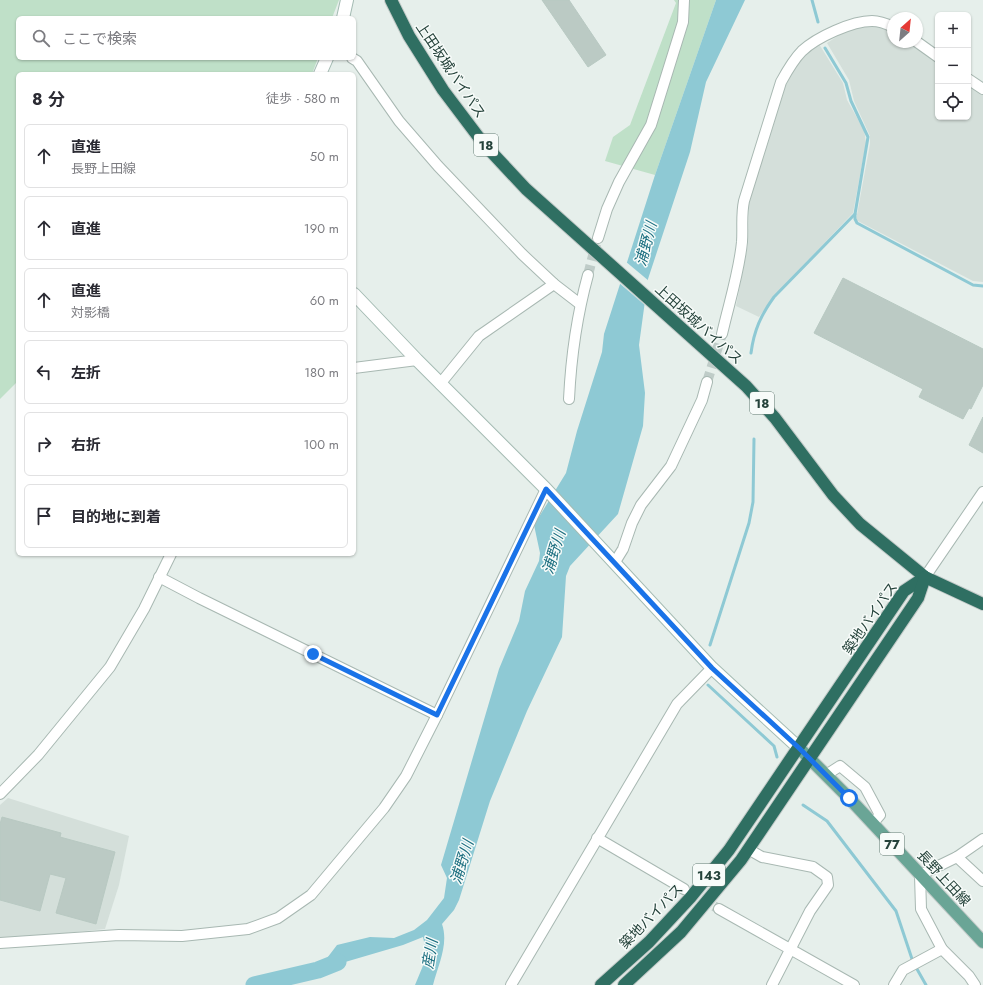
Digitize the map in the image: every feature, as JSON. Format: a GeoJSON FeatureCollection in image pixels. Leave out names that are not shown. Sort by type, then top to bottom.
{"type":"FeatureCollection","features":[{"type":"Feature","properties":{"kind":"highway","name":"上田坂城バイパス"},"geometry":{"type":"LineString","coordinates":[[391,0],[409,36],[443,90],[483,143],[526,189],[697,341],[760,400],[846,510],[871,534],[925,577],[983,604]]}},
{"type":"Feature","properties":{"kind":"highway","name":"築地バイパス"},"geometry":{"type":"LineString","coordinates":[[601,985],[649,942],[690,898],[729,850],[904,592],[925,577]]}},
{"type":"Feature","properties":{"kind":"highway","name":"築地バイパス"},"geometry":{"type":"LineString","coordinates":[[624,985],[681,932],[748,849],[918,598],[925,577]]}},
{"type":"Feature","properties":{"kind":"main road","name":"長野上田線"},"geometry":{"type":"LineString","coordinates":[[799,748],[873,824],[983,942]]}},
{"type":"Feature","properties":{"kind":"street"},"geometry":{"type":"LineString","coordinates":[[344,16],[348,0]]}},
{"type":"Feature","properties":{"kind":"street"},"geometry":{"type":"LineString","coordinates":[[598,238],[607,209],[619,182],[651,125],[683,22],[684,0]]}},
{"type":"Feature","properties":{"kind":"street"},"geometry":{"type":"LineString","coordinates":[[722,334],[742,242],[744,201],[781,82],[787,70],[802,51],[815,41],[852,24],[874,21],[887,26]]}},
{"type":"Feature","properties":{"kind":"street"},"geometry":{"type":"LineString","coordinates":[[923,46],[935,55]]}},
{"type":"Feature","properties":{"kind":"street"},"geometry":{"type":"LineString","coordinates":[[321,72],[326,60]]}},
{"type":"Feature","properties":{"kind":"street"},"geometry":{"type":"LineString","coordinates":[[355,60],[399,121],[438,166],[522,254],[554,284],[580,304]]}},
{"type":"Feature","properties":{"kind":"street"},"geometry":{"type":"LineString","coordinates":[[971,81],[983,90]]}},
{"type":"Feature","properties":{"kind":"street"},"geometry":{"type":"LineString","coordinates":[[569,399],[570,372],[580,304],[588,275]]}},
{"type":"Feature","properties":{"kind":"street"},"geometry":{"type":"LineString","coordinates":[[440,384],[479,336],[554,284]]}},
{"type":"Feature","properties":{"kind":"street"},"geometry":{"type":"LineString","coordinates":[[356,296],[615,562],[712,668],[799,748]]}},
{"type":"Feature","properties":{"kind":"street"},"geometry":{"type":"LineString","coordinates":[[356,368],[417,360]]}},
{"type":"Feature","properties":{"kind":"street"},"geometry":{"type":"LineString","coordinates":[[615,562],[623,549],[632,523],[642,505],[671,466],[702,400],[707,382]]}},
{"type":"Feature","properties":{"kind":"street"},"geometry":{"type":"LineString","coordinates":[[0,943],[119,935],[182,936],[248,929],[278,918],[311,895],[384,808],[406,776],[547,491]]}},
{"type":"Feature","properties":{"kind":"street"},"geometry":{"type":"LineString","coordinates":[[925,577],[983,492]]}},
{"type":"Feature","properties":{"kind":"street"},"geometry":{"type":"LineString","coordinates":[[0,794],[38,754],[110,667],[144,609],[170,556]]}},
{"type":"Feature","properties":{"kind":"street"},"geometry":{"type":"LineString","coordinates":[[159,577],[198,598],[437,715]]}},
{"type":"Feature","properties":{"kind":"street"},"geometry":{"type":"LineString","coordinates":[[511,985],[677,704],[712,668]]}},
{"type":"Feature","properties":{"kind":"street"},"geometry":{"type":"LineString","coordinates":[[826,775],[840,766],[864,787],[880,815],[873,824]]}},
{"type":"Feature","properties":{"kind":"street"},"geometry":{"type":"LineString","coordinates":[[597,838],[684,889]]}},
{"type":"Feature","properties":{"kind":"street"},"geometry":{"type":"LineString","coordinates":[[975,985],[970,976],[942,949],[921,910],[920,875],[957,856],[983,839]]}},
{"type":"Feature","properties":{"kind":"street"},"geometry":{"type":"LineString","coordinates":[[748,849],[762,857],[813,867],[826,877],[828,885],[810,911],[772,985]]}},
{"type":"Feature","properties":{"kind":"street"},"geometry":{"type":"LineString","coordinates":[[957,856],[983,880]]}},
{"type":"Feature","properties":{"kind":"street"},"geometry":{"type":"LineString","coordinates":[[719,909],[854,985]]}},
{"type":"Feature","properties":{"kind":"street"},"geometry":{"type":"LineString","coordinates":[[894,985],[903,970],[942,949]]}},
{"type":"Feature","properties":{"kind":"shaded area"},"geometry":{"type":"Polygon","coordinates":[[[873,24],[887,29],[887,48],[918,48],[935,60],[935,120],[971,120],[971,85],[983,93],[983,282],[973,281],[856,220],[870,144],[870,136],[854,101],[849,80],[827,43],[852,27],[873,24]]]}},
{"type":"Feature","properties":{"kind":"shaded area"},"geometry":{"type":"Polygon","coordinates":[[[819,44],[843,83],[847,100],[864,130],[866,143],[853,213],[774,296],[759,317],[736,306],[748,244],[749,203],[789,75],[805,53],[819,44]]]}},
{"type":"Feature","properties":{"kind":"shaded area"},"geometry":{"type":"Polygon","coordinates":[[[8,798],[129,836],[119,885],[105,929],[0,940],[0,805],[8,798]]]}},
{"type":"Feature","properties":{"kind":"green space"},"geometry":{"type":"Polygon","coordinates":[[[0,0],[339,0],[333,16],[16,16],[16,60],[317,60],[313,72],[16,72],[16,383],[0,399],[0,0]]]}},
{"type":"Feature","properties":{"kind":"green space"},"geometry":{"type":"Polygon","coordinates":[[[674,0],[716,0],[655,175],[605,161],[613,137],[630,125],[676,3],[674,0]]]}},
{"type":"Feature","properties":{"kind":"water","name":"浦野川"},"geometry":{"type":"Polygon","coordinates":[[[716,0],[745,0],[706,82],[690,152],[648,279],[639,345],[645,393],[643,426],[618,514],[570,566],[566,576],[562,637],[527,711],[490,801],[459,900],[454,910],[442,924],[444,932],[444,947],[433,985],[415,985],[427,956],[423,937],[403,945],[318,970],[337,945],[370,937],[394,938],[414,930],[427,920],[444,898],[447,878],[441,865],[499,669],[519,621],[525,591],[539,561],[540,553],[534,525],[566,473],[577,431],[602,352],[604,334],[655,175],[716,0]]]}},
{"type":"Feature","properties":{"kind":"pier"},"geometry":{"type":"Polygon","coordinates":[[[625,261],[649,281],[646,306],[618,282],[625,261]]]}},
{"type":"Feature","properties":{"kind":"building"},"geometry":{"type":"Polygon","coordinates":[[[542,0],[569,0],[606,55],[588,67],[542,0]]]}},
{"type":"Feature","properties":{"kind":"building"},"geometry":{"type":"Polygon","coordinates":[[[843,278],[983,349],[983,385],[971,409],[969,408],[963,419],[919,397],[923,389],[814,333],[843,278]]]}},
{"type":"Feature","properties":{"kind":"building"},"geometry":{"type":"Polygon","coordinates":[[[983,417],[983,453],[969,445],[983,417]]]}},
{"type":"Feature","properties":{"kind":"building"},"geometry":{"type":"Polygon","coordinates":[[[2,817],[61,833],[60,837],[115,852],[96,924],[56,913],[66,878],[50,874],[40,911],[0,900],[0,824],[2,817]]]}},
{"type":"Feature","properties":{"kind":"waterway"},"geometry":{"type":"LineString","coordinates":[[812,0],[818,22]]}},
{"type":"Feature","properties":{"kind":"waterway"},"geometry":{"type":"LineString","coordinates":[[751,353],[754,337],[759,323],[765,310],[774,297],[855,214],[868,137],[851,101],[846,83],[825,48]]}},
{"type":"Feature","properties":{"kind":"waterway"},"geometry":{"type":"LineString","coordinates":[[855,214],[857,223],[973,285],[983,286]]}},
{"type":"Feature","properties":{"kind":"waterway"},"geometry":{"type":"LineString","coordinates":[[710,645],[749,523],[753,502],[754,439]]}},
{"type":"Feature","properties":{"kind":"waterway"},"geometry":{"type":"LineString","coordinates":[[708,685],[774,746],[777,757]]}},
{"type":"Feature","properties":{"kind":"waterway"},"geometry":{"type":"LineString","coordinates":[[803,805],[827,821],[896,911],[913,962],[926,985]]}},
{"type":"Feature","properties":{"kind":"waterway","name":"浦野川"},"geometry":{"type":"LineString","coordinates":[[254,985],[318,970],[338,962]]}},
{"type":"Feature","properties":{"kind":"tunnel"},"geometry":{"type":"LineString","coordinates":[[588,275],[596,244]]}},
{"type":"Feature","properties":{"kind":"tunnel"},"geometry":{"type":"LineString","coordinates":[[707,382],[722,334]]}},
{"type":"Feature","properties":{"kind":"tunnel"},"geometry":{"type":"LineString","coordinates":[[688,891],[719,909]]}},
{"type":"Feature","properties":{"kind":"route"},"geometry":{"type":"LineString","coordinates":[[313,654],[437,715],[546,489],[712,668],[799,748],[849,798]]}},
{"type":"Feature","properties":{"kind":"water label","name":"産川"},"geometry":{"type":"Point","coordinates":[430,954]}}]}
